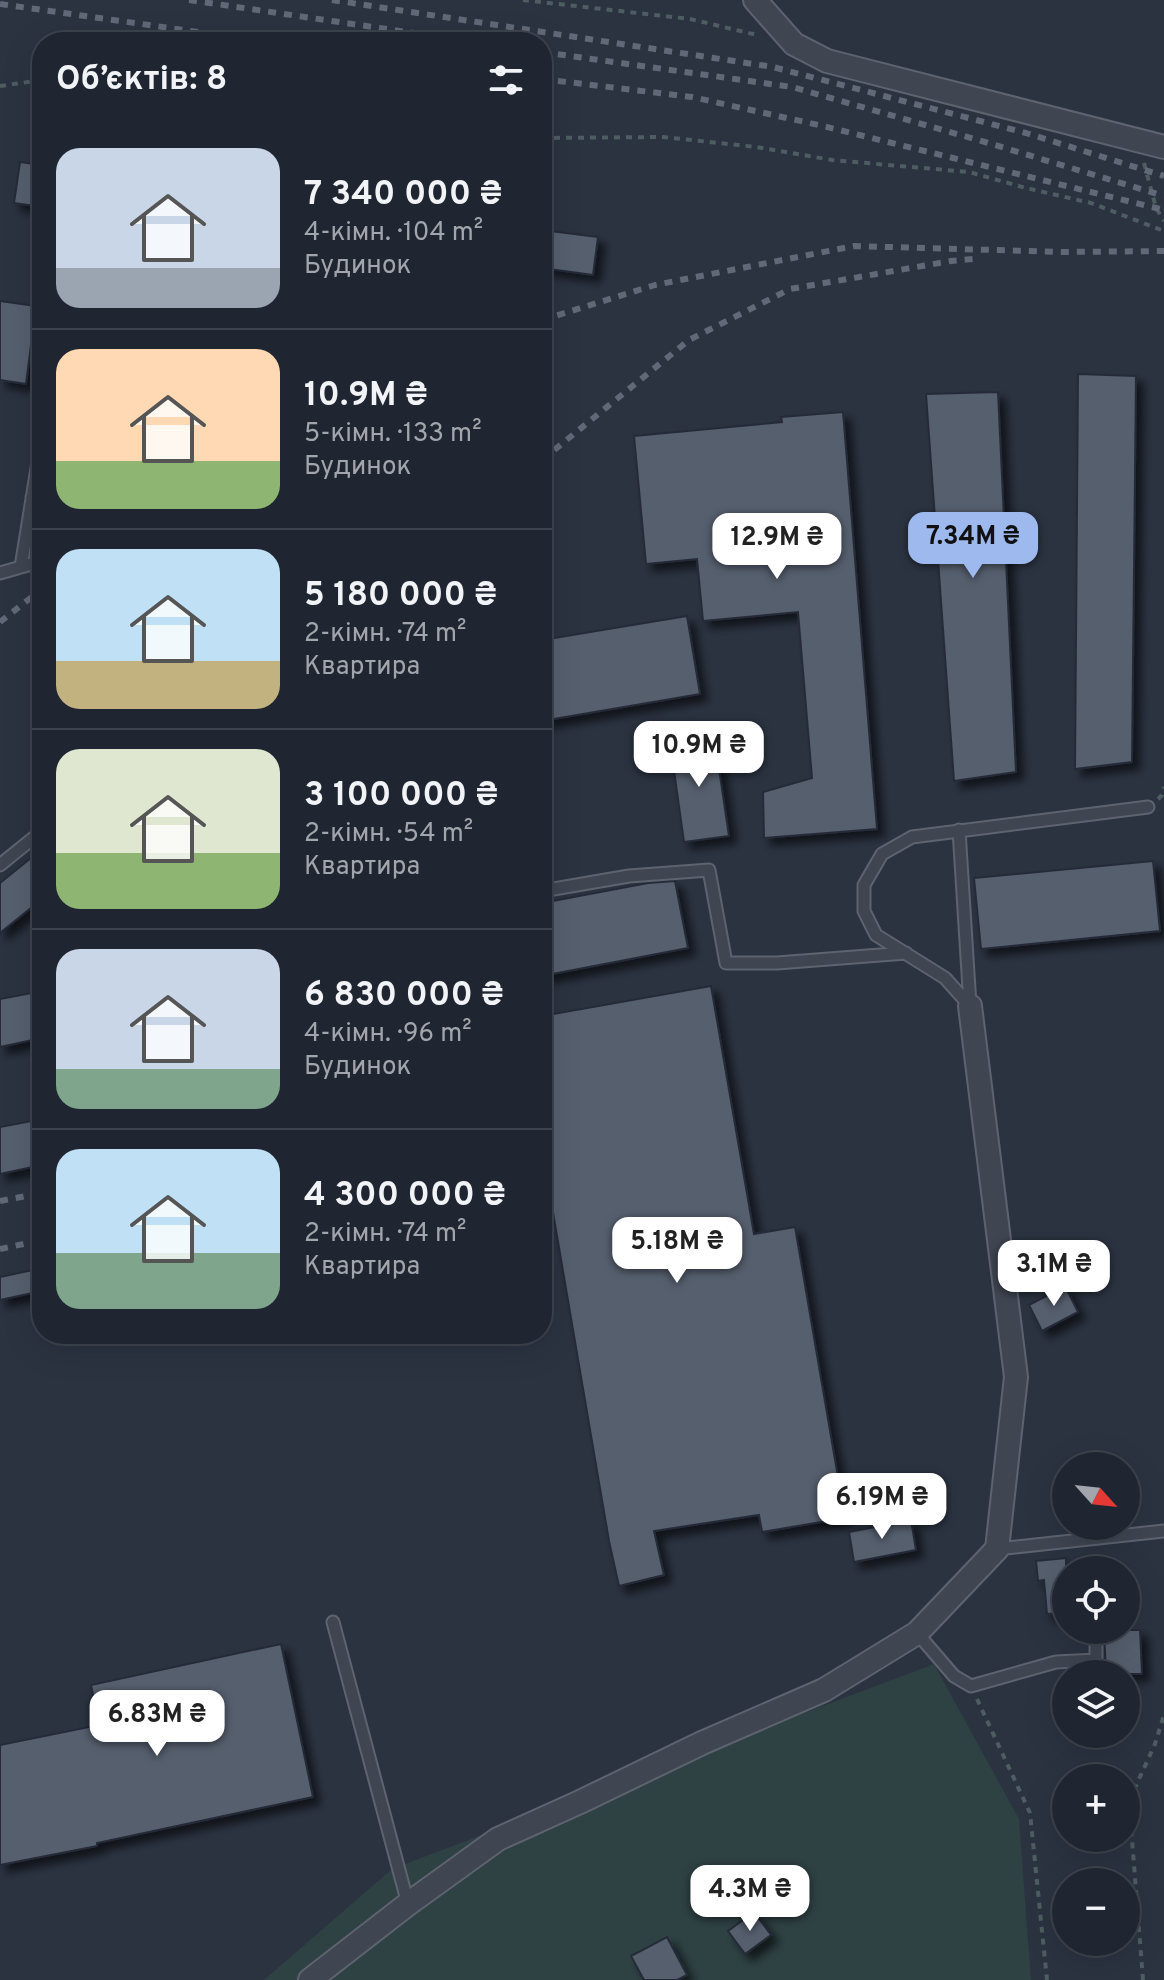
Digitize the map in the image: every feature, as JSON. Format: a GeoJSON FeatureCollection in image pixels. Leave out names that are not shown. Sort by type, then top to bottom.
{"type":"FeatureCollection","features":[{"type":"Feature","properties":{"kind":"street"},"geometry":{"type":"LineString","coordinates":[[755,0],[794,44],[827,61],[1164,147]]}},
{"type":"Feature","properties":{"kind":"street"},"geometry":{"type":"LineString","coordinates":[[310,1980],[498,1839],[702,1743],[824,1690],[917,1633],[997,1549],[1016,1377],[970,1006]]}},
{"type":"Feature","properties":{"kind":"lane"},"geometry":{"type":"LineString","coordinates":[[21,567],[32,497]]}},
{"type":"Feature","properties":{"kind":"lane"},"geometry":{"type":"LineString","coordinates":[[0,573],[32,564]]}},
{"type":"Feature","properties":{"kind":"lane"},"geometry":{"type":"LineString","coordinates":[[970,1006],[945,978],[876,935],[864,911],[864,885],[882,854],[912,837],[1148,807]]}},
{"type":"Feature","properties":{"kind":"lane"},"geometry":{"type":"LineString","coordinates":[[959,830],[970,1006]]}},
{"type":"Feature","properties":{"kind":"lane"},"geometry":{"type":"LineString","coordinates":[[0,865],[32,839]]}},
{"type":"Feature","properties":{"kind":"lane"},"geometry":{"type":"LineString","coordinates":[[552,889],[629,876],[709,870],[726,963],[777,963],[907,953]]}},
{"type":"Feature","properties":{"kind":"lane"},"geometry":{"type":"LineString","coordinates":[[997,1549],[1164,1531]]}},
{"type":"Feature","properties":{"kind":"lane"},"geometry":{"type":"LineString","coordinates":[[333,1622],[408,1904]]}},
{"type":"Feature","properties":{"kind":"lane"},"geometry":{"type":"LineString","coordinates":[[917,1633],[954,1676],[971,1686],[1056,1662],[1096,1660],[1096,1644]]}},
{"type":"Feature","properties":{"kind":"path"},"geometry":{"type":"LineString","coordinates":[[523,0],[690,19],[794,44]]}},
{"type":"Feature","properties":{"kind":"path"},"geometry":{"type":"LineString","coordinates":[[0,86],[32,81]]}},
{"type":"Feature","properties":{"kind":"path"},"geometry":{"type":"LineString","coordinates":[[552,138],[663,137],[756,147],[832,160],[969,172],[1091,203],[1164,231]]}},
{"type":"Feature","properties":{"kind":"path"},"geometry":{"type":"LineString","coordinates":[[1140,141],[1148,182],[1156,208],[1164,221]]}},
{"type":"Feature","properties":{"kind":"path"},"geometry":{"type":"LineString","coordinates":[[971,1686],[1030,1813],[1047,1980]]}},
{"type":"Feature","properties":{"kind":"path"},"geometry":{"type":"LineString","coordinates":[[1143,1980],[1129,1801],[1155,1744],[1164,1715]]}},
{"type":"Feature","properties":{"kind":"shaded area"},"geometry":{"type":"Polygon","coordinates":[[[934,1664],[1019,1819],[1031,1980],[264,1980],[392,1869],[934,1664]]]}},
{"type":"Feature","properties":{"kind":"building"},"geometry":{"type":"Polygon","coordinates":[[[20,162],[32,164],[32,206],[14,203],[20,162]]]}},
{"type":"Feature","properties":{"kind":"building"},"geometry":{"type":"Polygon","coordinates":[[[552,231],[598,237],[593,275],[552,269],[552,231]]]}},
{"type":"Feature","properties":{"kind":"building"},"geometry":{"type":"Polygon","coordinates":[[[0,301],[32,305],[32,337],[26,384],[0,380],[0,301]]]}},
{"type":"Feature","properties":{"kind":"building"},"geometry":{"type":"Polygon","coordinates":[[[1078,374],[1136,376],[1132,762],[1075,769],[1078,374]]]}},
{"type":"Feature","properties":{"kind":"building"},"geometry":{"type":"Polygon","coordinates":[[[998,392],[1016,772],[954,781],[926,394],[998,392]]]}},
{"type":"Feature","properties":{"kind":"building"},"geometry":{"type":"Polygon","coordinates":[[[843,412],[877,829],[764,838],[763,792],[812,778],[798,612],[703,621],[697,559],[646,564],[634,436],[782,422],[781,417],[843,412]]]}},
{"type":"Feature","properties":{"kind":"building"},"geometry":{"type":"Polygon","coordinates":[[[687,616],[700,694],[552,719],[552,638],[687,616]]]}},
{"type":"Feature","properties":{"kind":"building"},"geometry":{"type":"Polygon","coordinates":[[[714,735],[729,836],[684,842],[670,742],[714,735]]]}},
{"type":"Feature","properties":{"kind":"building"},"geometry":{"type":"Polygon","coordinates":[[[32,857],[32,907],[0,933],[0,883],[32,857]]]}},
{"type":"Feature","properties":{"kind":"building"},"geometry":{"type":"Polygon","coordinates":[[[1153,861],[1160,931],[981,949],[974,878],[1153,861]]]}},
{"type":"Feature","properties":{"kind":"building"},"geometry":{"type":"Polygon","coordinates":[[[675,881],[688,948],[552,974],[552,901],[675,881]]]}},
{"type":"Feature","properties":{"kind":"building"},"geometry":{"type":"Polygon","coordinates":[[[711,986],[754,1234],[795,1227],[845,1518],[762,1532],[759,1515],[654,1531],[664,1575],[619,1586],[552,1207],[552,1014],[711,986]]]}},
{"type":"Feature","properties":{"kind":"building"},"geometry":{"type":"Polygon","coordinates":[[[32,993],[32,1040],[0,1047],[0,999],[32,993]]]}},
{"type":"Feature","properties":{"kind":"building"},"geometry":{"type":"Polygon","coordinates":[[[32,1121],[32,1167],[0,1174],[0,1127],[32,1121]]]}},
{"type":"Feature","properties":{"kind":"building"},"geometry":{"type":"Polygon","coordinates":[[[32,1270],[32,1293],[0,1300],[0,1277],[32,1270]]]}},
{"type":"Feature","properties":{"kind":"building"},"geometry":{"type":"Polygon","coordinates":[[[1065,1286],[1078,1312],[1042,1331],[1029,1305],[1065,1286]]]}},
{"type":"Feature","properties":{"kind":"building"},"geometry":{"type":"Polygon","coordinates":[[[911,1520],[916,1550],[854,1562],[849,1532],[911,1520]]]}},
{"type":"Feature","properties":{"kind":"building"},"geometry":{"type":"Polygon","coordinates":[[[1052,1559],[1052,1613],[1047,1614],[1044,1580],[1038,1581],[1036,1561],[1052,1559]]]}},
{"type":"Feature","properties":{"kind":"building"},"geometry":{"type":"Polygon","coordinates":[[[1140,1630],[1142,1674],[1140,1660],[1105,1660],[1105,1644],[1140,1644],[1140,1630]]]}},
{"type":"Feature","properties":{"kind":"building"},"geometry":{"type":"Polygon","coordinates":[[[281,1644],[313,1797],[0,1865],[0,1745],[99,1725],[91,1685],[281,1644]]]}},
{"type":"Feature","properties":{"kind":"building"},"geometry":{"type":"Polygon","coordinates":[[[754,1912],[771,1935],[745,1954],[728,1931],[754,1912]]]}},
{"type":"Feature","properties":{"kind":"building"},"geometry":{"type":"Polygon","coordinates":[[[667,1937],[687,1975],[677,1980],[644,1980],[631,1956],[667,1937]]]}},
{"type":"Feature","properties":{"kind":"railway"},"geometry":{"type":"LineString","coordinates":[[189,0],[407,32]]}},
{"type":"Feature","properties":{"kind":"railway"},"geometry":{"type":"LineString","coordinates":[[332,0],[543,32]]}},
{"type":"Feature","properties":{"kind":"railway"},"geometry":{"type":"LineString","coordinates":[[0,4],[198,32]]}},
{"type":"Feature","properties":{"kind":"railway"},"geometry":{"type":"LineString","coordinates":[[552,33],[773,67],[1026,133],[1164,176]]}},
{"type":"Feature","properties":{"kind":"railway"},"geometry":{"type":"LineString","coordinates":[[552,53],[792,87],[1164,196]]}},
{"type":"Feature","properties":{"kind":"railway"},"geometry":{"type":"LineString","coordinates":[[552,80],[692,97],[1164,210]]}},
{"type":"Feature","properties":{"kind":"railway"},"geometry":{"type":"LineString","coordinates":[[552,317],[655,285],[854,246],[1063,252],[1164,251]]}},
{"type":"Feature","properties":{"kind":"railway"},"geometry":{"type":"LineString","coordinates":[[552,452],[689,340],[790,289],[973,259]]}},
{"type":"Feature","properties":{"kind":"railway"},"geometry":{"type":"LineString","coordinates":[[0,622],[32,597]]}},
{"type":"Feature","properties":{"kind":"railway"},"geometry":{"type":"LineString","coordinates":[[0,1201],[32,1195]]}},
{"type":"Feature","properties":{"kind":"railway"},"geometry":{"type":"LineString","coordinates":[[0,1249],[32,1242]]}}]}
